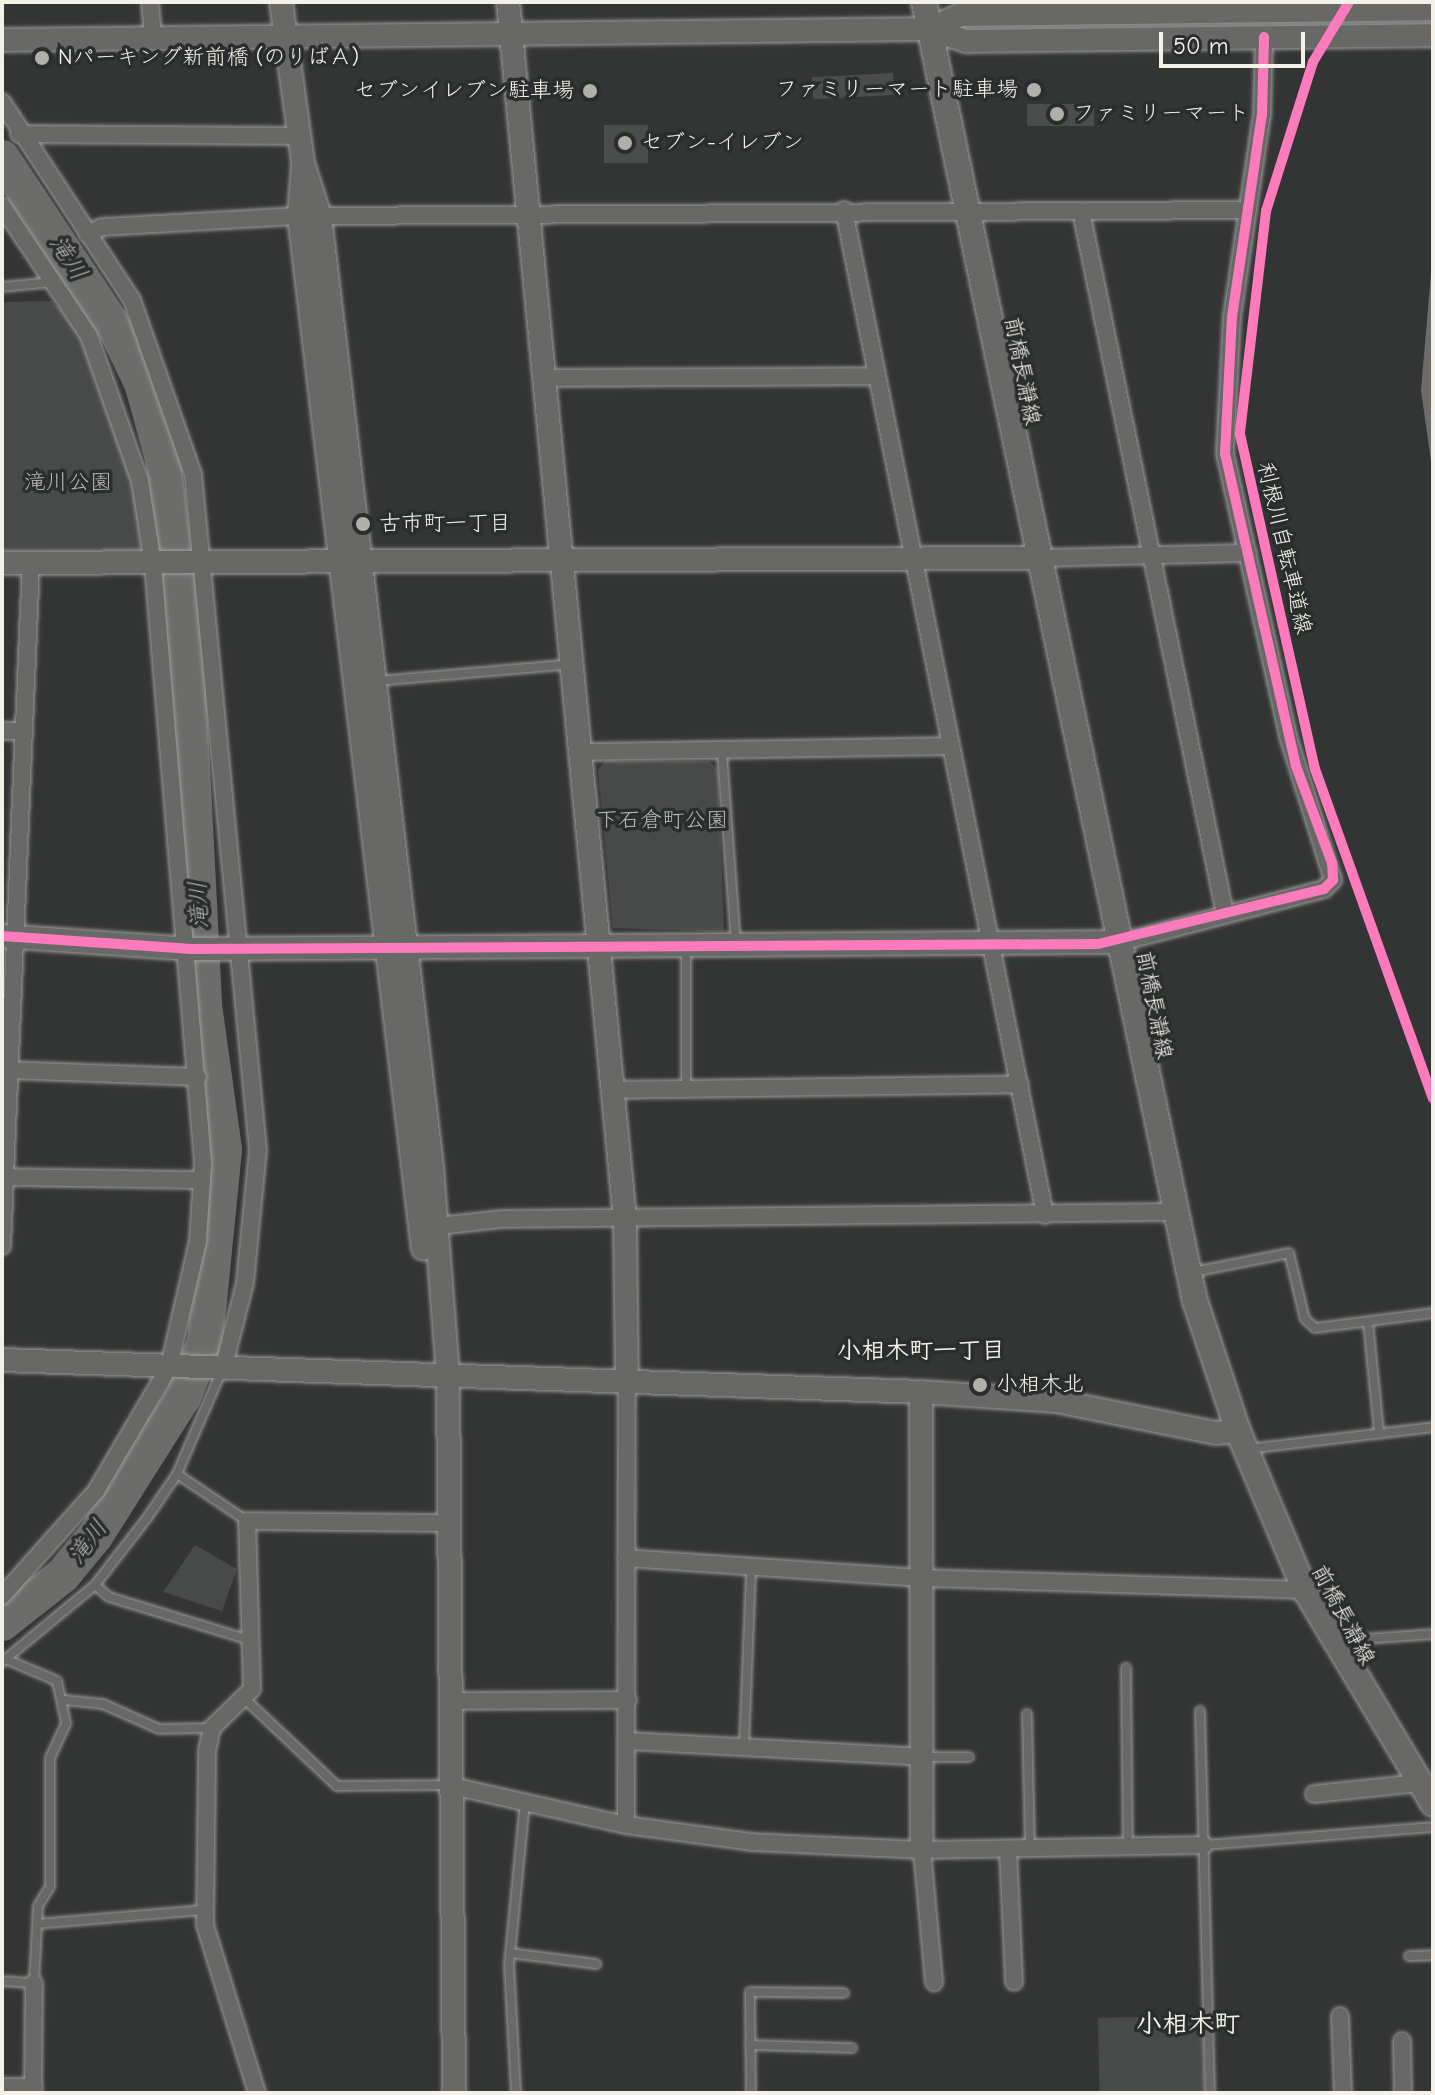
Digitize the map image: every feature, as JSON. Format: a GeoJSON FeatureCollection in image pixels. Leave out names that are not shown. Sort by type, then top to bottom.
{"type":"FeatureCollection","features":[{"type":"Feature","properties":{"kind":"main road","name":"前橋長瀞線"},"geometry":{"type":"LineString","coordinates":[[924,2],[1189,1273],[1242,1440],[1305,1590],[1433,1804]]}},
{"type":"Feature","properties":{"kind":"street"},"geometry":{"type":"LineString","coordinates":[[150,2],[153,37]]}},
{"type":"Feature","properties":{"kind":"street"},"geometry":{"type":"LineString","coordinates":[[281,2],[303,163],[448,1377],[448,1785],[454,2093]]}},
{"type":"Feature","properties":{"kind":"street"},"geometry":{"type":"LineString","coordinates":[[508,2],[625,1219],[629,1741],[626,1825]]}},
{"type":"Feature","properties":{"kind":"street"},"geometry":{"type":"LineString","coordinates":[[929,29],[960,15],[1348,7],[1371,11],[1433,9]]}},
{"type":"Feature","properties":{"kind":"street"},"geometry":{"type":"LineString","coordinates":[[2,40],[285,33],[929,29],[967,41],[1433,35]]}},
{"type":"Feature","properties":{"kind":"street"},"geometry":{"type":"LineString","coordinates":[[10,938],[189,949],[1121,942],[1324,889],[1334,872],[1296,766],[1225,442],[1264,37]]}},
{"type":"Feature","properties":{"kind":"street"},"geometry":{"type":"LineString","coordinates":[[2,102],[19,134],[132,300],[166,380],[193,474],[206,564],[237,949],[258,1150],[245,1283],[219,1369]]}},
{"type":"Feature","properties":{"kind":"street"},"geometry":{"type":"LineString","coordinates":[[19,134],[299,136]]}},
{"type":"Feature","properties":{"kind":"street"},"geometry":{"type":"LineString","coordinates":[[2,206],[57,280],[117,401],[153,564],[189,949],[202,1180],[198,1241],[172,1367],[96,1491],[2,1596]]}},
{"type":"Feature","properties":{"kind":"street"},"geometry":{"type":"LineString","coordinates":[[87,234],[102,227],[309,216],[844,210],[1248,210]]}},
{"type":"Feature","properties":{"kind":"street"},"geometry":{"type":"LineString","coordinates":[[844,210],[1045,1215]]}},
{"type":"Feature","properties":{"kind":"street"},"geometry":{"type":"LineString","coordinates":[[1081,211],[1225,914]]}},
{"type":"Feature","properties":{"kind":"street"},"geometry":{"type":"LineString","coordinates":[[544,378],[875,376]]}},
{"type":"Feature","properties":{"kind":"street"},"geometry":{"type":"LineString","coordinates":[[2,563],[564,564],[1152,557],[1248,553]]}},
{"type":"Feature","properties":{"kind":"street"},"geometry":{"type":"LineString","coordinates":[[2,1246],[10,938],[31,563]]}},
{"type":"Feature","properties":{"kind":"street"},"geometry":{"type":"LineString","coordinates":[[350,563],[373,681],[397,946]]}},
{"type":"Feature","properties":{"kind":"street"},"geometry":{"type":"LineString","coordinates":[[2,731],[21,731]]}},
{"type":"Feature","properties":{"kind":"street"},"geometry":{"type":"LineString","coordinates":[[582,752],[722,753],[951,746]]}},
{"type":"Feature","properties":{"kind":"street"},"geometry":{"type":"LineString","coordinates":[[6,1060],[198,1077]]}},
{"type":"Feature","properties":{"kind":"street"},"geometry":{"type":"LineString","coordinates":[[614,1090],[1020,1084]]}},
{"type":"Feature","properties":{"kind":"street"},"geometry":{"type":"LineString","coordinates":[[2,1177],[202,1180]]}},
{"type":"Feature","properties":{"kind":"street"},"geometry":{"type":"LineString","coordinates":[[428,1228],[625,1219],[1175,1212]]}},
{"type":"Feature","properties":{"kind":"street"},"geometry":{"type":"LineString","coordinates":[[2,1360],[627,1386],[921,1392],[1056,1401],[1242,1440]]}},
{"type":"Feature","properties":{"kind":"street"},"geometry":{"type":"LineString","coordinates":[[921,1392],[922,1850],[934,1982]]}},
{"type":"Feature","properties":{"kind":"street"},"geometry":{"type":"LineString","coordinates":[[257,2093],[210,1957],[205,1910],[212,1728],[252,1689],[247,1521],[446,1523]]}},
{"type":"Feature","properties":{"kind":"street"},"geometry":{"type":"LineString","coordinates":[[626,1558],[923,1578],[1305,1590]]}},
{"type":"Feature","properties":{"kind":"street"},"geometry":{"type":"LineString","coordinates":[[449,1701],[628,1700]]}},
{"type":"Feature","properties":{"kind":"street"},"geometry":{"type":"LineString","coordinates":[[629,1741],[922,1757]]}},
{"type":"Feature","properties":{"kind":"street"},"geometry":{"type":"LineString","coordinates":[[1314,1794],[1419,1783]]}},
{"type":"Feature","properties":{"kind":"street"},"geometry":{"type":"LineString","coordinates":[[448,1785],[626,1825],[751,1842],[922,1850],[1204,1845]]}},
{"type":"Feature","properties":{"kind":"street"},"geometry":{"type":"LineString","coordinates":[[1008,1849],[1014,1982]]}},
{"type":"Feature","properties":{"kind":"street"},"geometry":{"type":"LineString","coordinates":[[2,2087],[34,2090],[34,1983]]}},
{"type":"Feature","properties":{"kind":"street"},"geometry":{"type":"LineString","coordinates":[[1340,2016],[1343,2093]]}},
{"type":"Feature","properties":{"kind":"street"},"geometry":{"type":"LineString","coordinates":[[1402,2041],[1403,2093]]}},
{"type":"Feature","properties":{"kind":"lane"},"geometry":{"type":"LineString","coordinates":[[2,287],[57,280]]}},
{"type":"Feature","properties":{"kind":"lane"},"geometry":{"type":"LineString","coordinates":[[373,681],[572,664]]}},
{"type":"Feature","properties":{"kind":"lane"},"geometry":{"type":"LineString","coordinates":[[722,753],[736,945]]}},
{"type":"Feature","properties":{"kind":"lane"},"geometry":{"type":"LineString","coordinates":[[686,945],[686,1090]]}},
{"type":"Feature","properties":{"kind":"lane"},"geometry":{"type":"LineString","coordinates":[[1189,1273],[1289,1253],[1310,1326],[1433,1313]]}},
{"type":"Feature","properties":{"kind":"lane"},"geometry":{"type":"LineString","coordinates":[[1368,1322],[1379,1433]]}},
{"type":"Feature","properties":{"kind":"lane"},"geometry":{"type":"LineString","coordinates":[[5,1661],[95,1585],[177,1474],[219,1369]]}},
{"type":"Feature","properties":{"kind":"lane"},"geometry":{"type":"LineString","coordinates":[[1242,1440],[1433,1427]]}},
{"type":"Feature","properties":{"kind":"lane"},"geometry":{"type":"LineString","coordinates":[[177,1474],[247,1521]]}},
{"type":"Feature","properties":{"kind":"lane"},"geometry":{"type":"LineString","coordinates":[[744,1746],[751,1568]]}},
{"type":"Feature","properties":{"kind":"lane"},"geometry":{"type":"LineString","coordinates":[[95,1585],[109,1597],[250,1640]]}},
{"type":"Feature","properties":{"kind":"lane"},"geometry":{"type":"LineString","coordinates":[[1335,1642],[1433,1634]]}},
{"type":"Feature","properties":{"kind":"lane"},"geometry":{"type":"LineString","coordinates":[[2,1981],[34,1983],[37,1924],[50,1887],[50,1758],[65,1733],[64,1700],[50,1674],[5,1661]]}},
{"type":"Feature","properties":{"kind":"lane"},"geometry":{"type":"LineString","coordinates":[[1126,1668],[1128,1847]]}},
{"type":"Feature","properties":{"kind":"lane"},"geometry":{"type":"LineString","coordinates":[[245,1699],[337,1786],[448,1785]]}},
{"type":"Feature","properties":{"kind":"lane"},"geometry":{"type":"LineString","coordinates":[[64,1700],[103,1704],[159,1729],[212,1728]]}},
{"type":"Feature","properties":{"kind":"lane"},"geometry":{"type":"LineString","coordinates":[[1200,1711],[1210,2093]]}},
{"type":"Feature","properties":{"kind":"lane"},"geometry":{"type":"LineString","coordinates":[[1027,1714],[1030,1849]]}},
{"type":"Feature","properties":{"kind":"lane"},"geometry":{"type":"LineString","coordinates":[[922,1757],[969,1757]]}},
{"type":"Feature","properties":{"kind":"lane"},"geometry":{"type":"LineString","coordinates":[[516,2093],[510,1953],[525,1803]]}},
{"type":"Feature","properties":{"kind":"lane"},"geometry":{"type":"LineString","coordinates":[[1204,1845],[1433,1827]]}},
{"type":"Feature","properties":{"kind":"lane"},"geometry":{"type":"LineString","coordinates":[[37,1924],[205,1910]]}},
{"type":"Feature","properties":{"kind":"lane"},"geometry":{"type":"LineString","coordinates":[[510,1953],[596,1964]]}},
{"type":"Feature","properties":{"kind":"lane"},"geometry":{"type":"LineString","coordinates":[[1409,1956],[1433,1955]]}},
{"type":"Feature","properties":{"kind":"lane"},"geometry":{"type":"LineString","coordinates":[[751,2093],[750,1992],[844,1993]]}},
{"type":"Feature","properties":{"kind":"lane"},"geometry":{"type":"LineString","coordinates":[[750,2045],[852,2048]]}},
{"type":"Feature","properties":{"kind":"green space","name":"滝川公園"},"geometry":{"type":"Polygon","coordinates":[[[52,301],[84,334],[136,485],[141,552],[2,551],[2,302],[52,301]]]}},
{"type":"Feature","properties":{"kind":"green space","name":"下石倉町公園"},"geometry":{"type":"Polygon","coordinates":[[[605,761],[709,761],[718,769],[724,932],[613,928],[598,770],[605,761]]]}},
{"type":"Feature","properties":{"kind":"green space"},"geometry":{"type":"Polygon","coordinates":[[[195,1545],[237,1569],[222,1611],[163,1592],[195,1545]]]}},
{"type":"Feature","properties":{"kind":"green space"},"geometry":{"type":"Polygon","coordinates":[[[1203,2016],[1204,2093],[1099,2093],[1098,2018],[1203,2016]]]}},
{"type":"Feature","properties":{"kind":"shaded area"},"geometry":{"type":"Polygon","coordinates":[[[1433,250],[1433,476],[1421,390],[1433,250]]]}},
{"type":"Feature","properties":{"kind":"building"},"geometry":{"type":"Polygon","coordinates":[[[893,73],[894,95],[813,99],[812,77],[893,73]]]}},
{"type":"Feature","properties":{"kind":"building"},"geometry":{"type":"Polygon","coordinates":[[[1027,104],[1094,104],[1094,126],[1027,126],[1027,104]]]}},
{"type":"Feature","properties":{"kind":"building"},"geometry":{"type":"Polygon","coordinates":[[[604,125],[648,125],[648,163],[604,163],[604,125]]]}},
{"type":"Feature","properties":{"kind":"waterway","name":"滝川"},"geometry":{"type":"LineString","coordinates":[[2,158],[118,333],[142,383],[163,458],[187,667],[204,1005],[224,1150],[205,1342],[183,1397],[95,1536],[63,1575],[2,1623]]}},
{"type":"Feature","properties":{"kind":"cycle path","name":"利根川自転車道線"},"geometry":{"type":"LineString","coordinates":[[1349,2],[1313,62],[1266,211],[1240,434],[1315,769],[1433,1099]]}},
{"type":"Feature","properties":{"kind":"cycle path"},"geometry":{"type":"LineString","coordinates":[[2,936],[192,949],[1098,944],[1324,889],[1333,880],[1332,863],[1296,766],[1225,454],[1232,317],[1262,115],[1264,37]]}},
{"type":"Feature","properties":{"kind":"place","name":"Nパーキング新前橋 (のりばＡ)"},"geometry":{"type":"Point","coordinates":[42,58]}},
{"type":"Feature","properties":{"kind":"place","name":"ファミリーマート駐車場"},"geometry":{"type":"Point","coordinates":[1034,90]}},
{"type":"Feature","properties":{"kind":"place","name":"セブンイレブン駐車場"},"geometry":{"type":"Point","coordinates":[590,91]}},
{"type":"Feature","properties":{"kind":"place","name":"ファミリーマート"},"geometry":{"type":"Point","coordinates":[1057,114]}},
{"type":"Feature","properties":{"kind":"place","name":"セブン-イレブン"},"geometry":{"type":"Point","coordinates":[625,143]}},
{"type":"Feature","properties":{"kind":"place","name":"古市町一丁目"},"geometry":{"type":"Point","coordinates":[363,524]}},
{"type":"Feature","properties":{"kind":"place","name":"小相木北"},"geometry":{"type":"Point","coordinates":[980,1385]}},
{"type":"Feature","properties":{"kind":"district","name":"小相木町一丁目"},"geometry":{"type":"Point","coordinates":[921,1351]}},
{"type":"Feature","properties":{"kind":"district","name":"小相木町"},"geometry":{"type":"Point","coordinates":[1188,2025]}}]}
